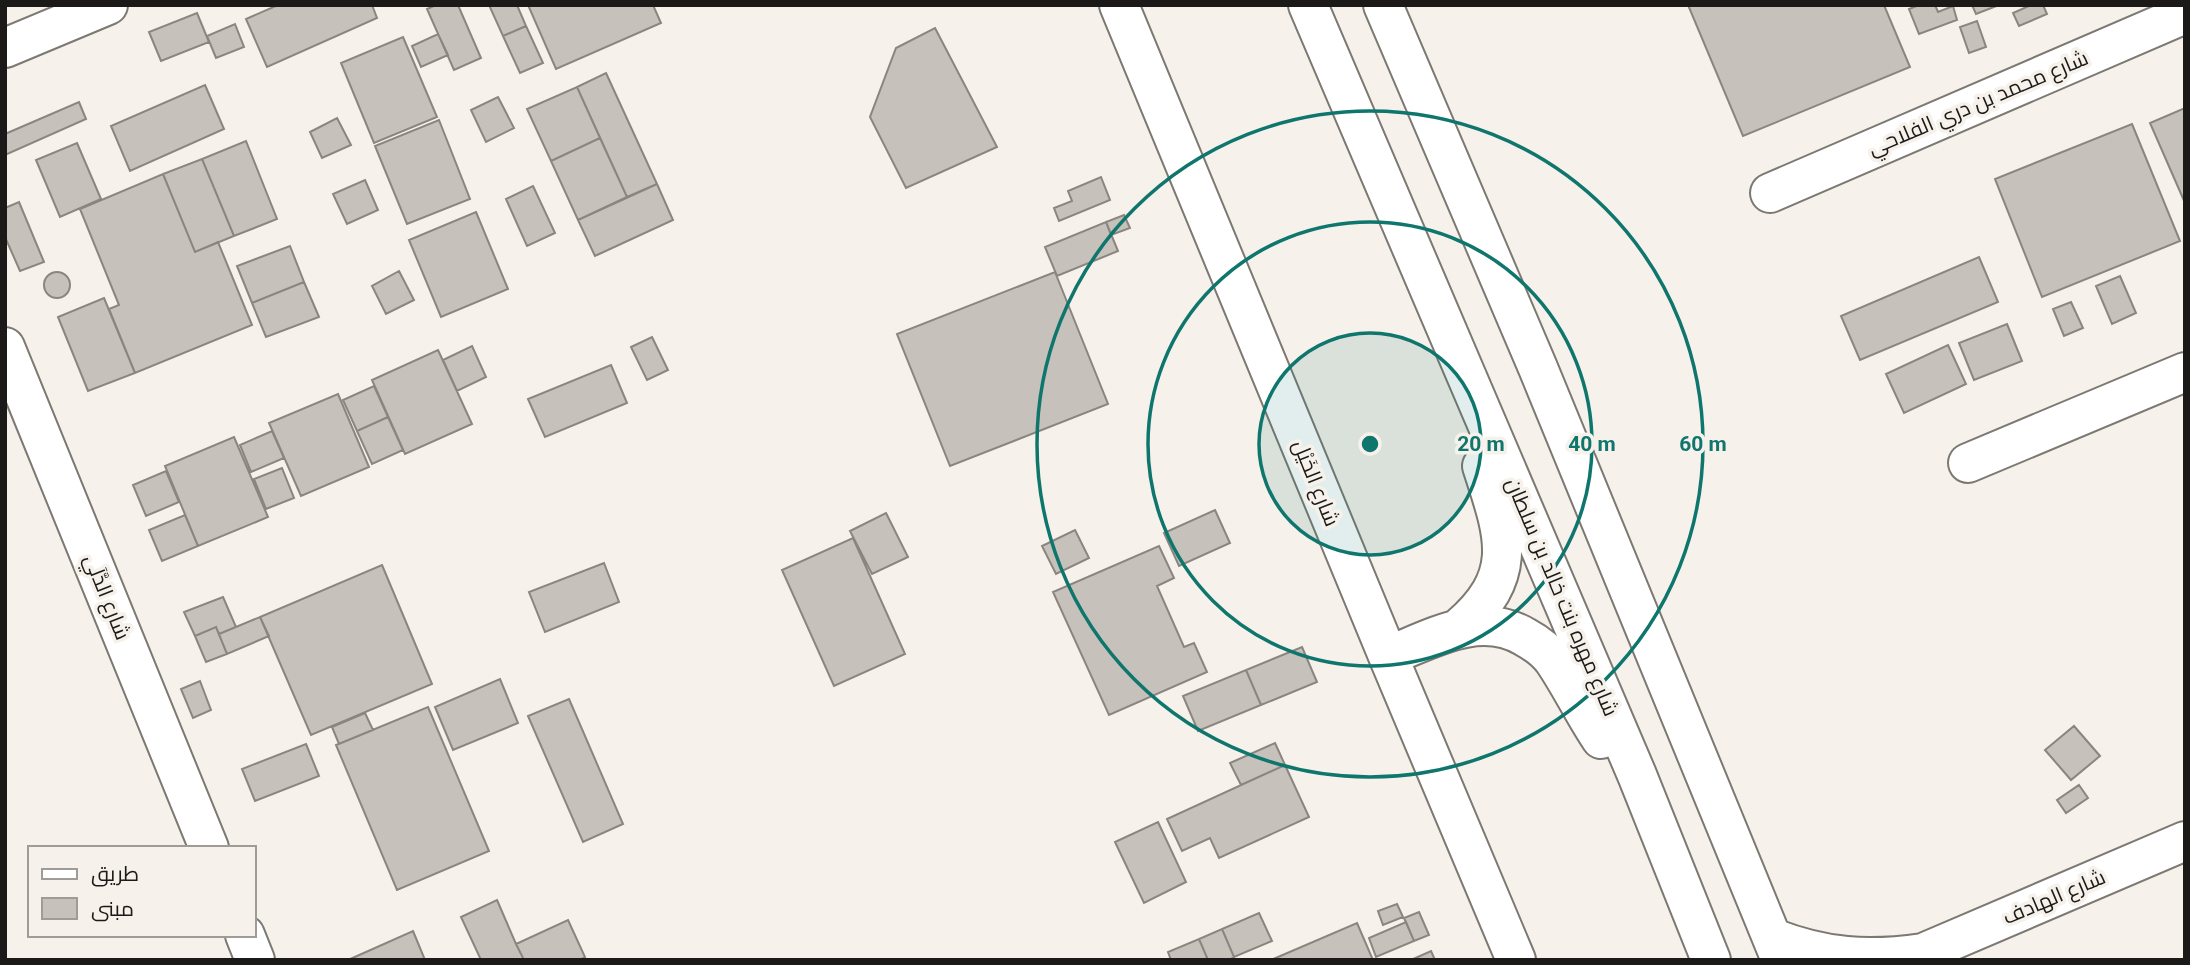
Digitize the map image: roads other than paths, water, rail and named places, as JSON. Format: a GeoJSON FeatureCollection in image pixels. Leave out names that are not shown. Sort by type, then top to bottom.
{"type":"FeatureCollection","features":[{"type":"Feature","properties":{"kind":"street"},"geometry":{"type":"LineString","coordinates":[[5,48],[108,5]]}},
{"type":"Feature","properties":{"kind":"street","name":"شارع الخَيْل"},"geometry":{"type":"LineString","coordinates":[[1119,5],[1516,960]]}},
{"type":"Feature","properties":{"kind":"street","name":"شارع مهره بنت خالد بن سلطان"},"geometry":{"type":"LineString","coordinates":[[1308,5],[1471,381],[1637,775],[1711,960]]}},
{"type":"Feature","properties":{"kind":"street"},"geometry":{"type":"LineString","coordinates":[[1383,5],[1533,356],[1777,949]]}},
{"type":"Feature","properties":{"kind":"street","name":"شارع محمد بن دري الفلاحي"},"geometry":{"type":"LineString","coordinates":[[1770,193],[2185,14]]}},
{"type":"Feature","properties":{"kind":"street","name":"شارع الدَّلَي"},"geometry":{"type":"LineString","coordinates":[[5,347],[208,846]]}},
{"type":"Feature","properties":{"kind":"street"},"geometry":{"type":"LineString","coordinates":[[1968,463],[2185,372]]}},
{"type":"Feature","properties":{"kind":"street"},"geometry":{"type":"LineString","coordinates":[[1459,628],[1475,615],[1488,599],[1502,560],[1503,539],[1499,519],[1471,423],[1471,381]]}},
{"type":"Feature","properties":{"kind":"street"},"geometry":{"type":"LineString","coordinates":[[1388,656],[1459,628],[1479,625],[1520,633],[1538,644],[1552,659],[1603,742],[1637,775]]}},
{"type":"Feature","properties":{"kind":"street","name":"شارع الهادف"},"geometry":{"type":"LineString","coordinates":[[1777,949],[1796,947],[1846,957],[1917,956],[2185,841]]}},
{"type":"Feature","properties":{"kind":"street"},"geometry":{"type":"LineString","coordinates":[[1691,912],[1691,960]]}},
{"type":"Feature","properties":{"kind":"street"},"geometry":{"type":"LineString","coordinates":[[246,937],[255,960]]}}]}
